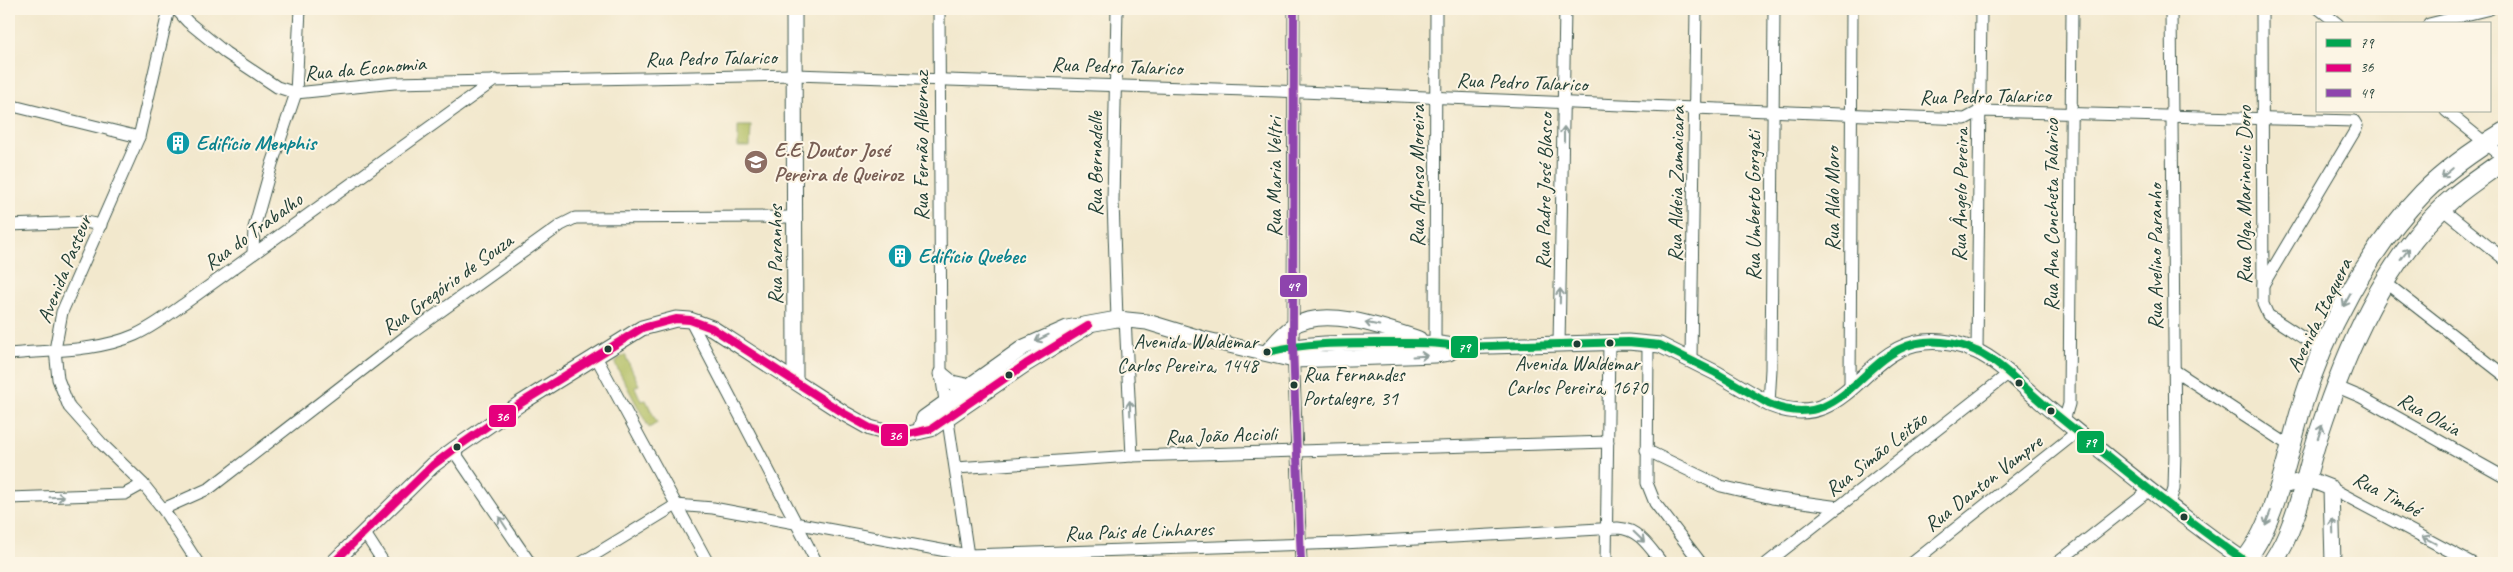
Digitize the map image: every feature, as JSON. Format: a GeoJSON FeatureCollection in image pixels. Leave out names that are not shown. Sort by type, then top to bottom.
{"type":"FeatureCollection","features":[{"type":"Feature","properties":{"kind":"main road","name":"Avenida Itaquera"},"geometry":{"type":"LineString","coordinates":[[2245,562],[2267,521],[2304,398],[2323,351],[2362,272],[2403,216],[2443,176],[2485,143],[2504,132]]}},
{"type":"Feature","properties":{"kind":"main road","name":"Avenida Itaquera"},"geometry":{"type":"LineString","coordinates":[[2272,563],[2293,525],[2335,386],[2352,343],[2386,283],[2421,232],[2442,209],[2469,185],[2504,159]]}},
{"type":"Feature","properties":{"kind":"street","name":"Avenida Pasteur"},"geometry":{"type":"LineString","coordinates":[[169,9],[139,137],[102,225],[62,312],[55,350],[58,378],[69,407],[102,444],[143,484],[163,509],[198,563]]}},
{"type":"Feature","properties":{"kind":"street","name":"Rua da Economia"},"geometry":{"type":"LineString","coordinates":[[176,9],[188,22],[226,53],[277,87],[296,93],[394,83],[495,80]]}},
{"type":"Feature","properties":{"kind":"street"},"geometry":{"type":"LineString","coordinates":[[253,253],[254,228],[272,164],[296,93],[300,9]]}},
{"type":"Feature","properties":{"kind":"street","name":"Rua Paranhos"},"geometry":{"type":"LineString","coordinates":[[794,9],[795,381]]}},
{"type":"Feature","properties":{"kind":"street","name":"Rua Fernão Albernaz"},"geometry":{"type":"LineString","coordinates":[[939,9],[941,374],[968,559]]}},
{"type":"Feature","properties":{"kind":"street","name":"Rua Bernadelle"},"geometry":{"type":"LineString","coordinates":[[1117,9],[1113,201],[1132,456]]}},
{"type":"Feature","properties":{"kind":"street","name":"Rua Maria Veltri"},"geometry":{"type":"LineString","coordinates":[[1294,9],[1293,326],[1301,563]]}},
{"type":"Feature","properties":{"kind":"street","name":"Rua Afonso Moreira"},"geometry":{"type":"LineString","coordinates":[[1435,344],[1436,9]]}},
{"type":"Feature","properties":{"kind":"street","name":"Rua Padre José Blasco"},"geometry":{"type":"LineString","coordinates":[[1559,345],[1565,9]]}},
{"type":"Feature","properties":{"kind":"street","name":"Rua Aldeia Zamaicara"},"geometry":{"type":"LineString","coordinates":[[1691,359],[1696,9]]}},
{"type":"Feature","properties":{"kind":"street","name":"Rua Umberto Gorgati"},"geometry":{"type":"LineString","coordinates":[[1769,404],[1771,369],[1774,9]]}},
{"type":"Feature","properties":{"kind":"street","name":"Rua Aldo Moro"},"geometry":{"type":"LineString","coordinates":[[1850,388],[1852,9]]}},
{"type":"Feature","properties":{"kind":"street","name":"Rua Ângelo Pereira"},"geometry":{"type":"LineString","coordinates":[[1976,351],[1981,9]]}},
{"type":"Feature","properties":{"kind":"street","name":"Rua Ana Concheta Talarico"},"geometry":{"type":"LineString","coordinates":[[2064,421],[2068,404],[2072,9]]}},
{"type":"Feature","properties":{"kind":"street","name":"Rua Avelino Paranho"},"geometry":{"type":"LineString","coordinates":[[2169,504],[2174,489],[2171,9]]}},
{"type":"Feature","properties":{"kind":"street","name":"Rua Olga Marinovic Doro"},"geometry":{"type":"LineString","coordinates":[[2262,9],[2263,304],[2268,315],[2323,351]]}},
{"type":"Feature","properties":{"kind":"street"},"geometry":{"type":"LineString","coordinates":[[2319,9],[2335,22]]}},
{"type":"Feature","properties":{"kind":"street"},"geometry":{"type":"LineString","coordinates":[[2437,22],[2490,9]]}},
{"type":"Feature","properties":{"kind":"street","name":"Rua Pedro Talarico"},"geometry":{"type":"LineString","coordinates":[[495,80],[795,75],[1293,91],[1965,119],[1980,111],[2354,120],[2357,126],[2263,286]]}},
{"type":"Feature","properties":{"kind":"street","name":"Rua do Trabalho"},"geometry":{"type":"LineString","coordinates":[[9,354],[96,346],[134,335],[184,304],[495,80]]}},
{"type":"Feature","properties":{"kind":"street"},"geometry":{"type":"LineString","coordinates":[[9,105],[139,137]]}},
{"type":"Feature","properties":{"kind":"street"},"geometry":{"type":"LineString","coordinates":[[2447,112],[2504,159]]}},
{"type":"Feature","properties":{"kind":"street"},"geometry":{"type":"LineString","coordinates":[[2442,209],[2504,259]]}},
{"type":"Feature","properties":{"kind":"street","name":"Rua Gregório de Souza"},"geometry":{"type":"LineString","coordinates":[[163,509],[210,488],[409,334],[556,228],[574,218],[796,217]]}},
{"type":"Feature","properties":{"kind":"street"},"geometry":{"type":"LineString","coordinates":[[9,226],[84,222],[102,225]]}},
{"type":"Feature","properties":{"kind":"street"},"geometry":{"type":"LineString","coordinates":[[2386,283],[2504,375]]}},
{"type":"Feature","properties":{"kind":"street"},"geometry":{"type":"LineString","coordinates":[[920,431],[924,418],[1024,346],[1067,328],[1088,326],[1121,318],[1147,322],[1211,341],[1267,352],[1435,355],[1449,353],[1458,348]]}},
{"type":"Feature","properties":{"kind":"street"},"geometry":{"type":"LineString","coordinates":[[333,563],[433,465],[596,355],[642,328],[676,320],[690,320],[712,328],[870,428],[899,436],[932,429],[1026,364],[1088,326]]}},
{"type":"Feature","properties":{"kind":"street"},"geometry":{"type":"LineString","coordinates":[[690,320],[817,563]]}},
{"type":"Feature","properties":{"kind":"street"},"geometry":{"type":"LineString","coordinates":[[1267,352],[1293,326],[1320,320],[1351,320],[1379,326],[1435,344],[1458,348],[1609,342],[1648,344],[1670,349],[1691,359],[1769,404],[1783,410],[1805,412],[1827,405],[1892,354],[1911,344],[1926,342],[1945,343],[1976,351],[2008,374],[2077,432],[2245,562]]}},
{"type":"Feature","properties":{"kind":"street"},"geometry":{"type":"LineString","coordinates":[[1606,563],[1609,342]]}},
{"type":"Feature","properties":{"kind":"street"},"geometry":{"type":"LineString","coordinates":[[1294,353],[1435,344]]}},
{"type":"Feature","properties":{"kind":"street"},"geometry":{"type":"LineString","coordinates":[[1648,344],[1647,483],[1651,497],[1701,563]]}},
{"type":"Feature","properties":{"kind":"street"},"geometry":{"type":"LineString","coordinates":[[596,355],[708,563]]}},
{"type":"Feature","properties":{"kind":"street"},"geometry":{"type":"LineString","coordinates":[[2174,370],[2290,446]]}},
{"type":"Feature","properties":{"kind":"street"},"geometry":{"type":"LineString","coordinates":[[941,374],[952,383],[966,386]]}},
{"type":"Feature","properties":{"kind":"street","name":"Rua Simão Leitão"},"geometry":{"type":"LineString","coordinates":[[1767,563],[2008,374]]}},
{"type":"Feature","properties":{"kind":"street","name":"Rua Olaia"},"geometry":{"type":"LineString","coordinates":[[2335,386],[2361,398],[2504,477]]}},
{"type":"Feature","properties":{"kind":"street","name":"Rua Danton Vampre"},"geometry":{"type":"LineString","coordinates":[[1912,563],[2077,432]]}},
{"type":"Feature","properties":{"kind":"street","name":"Rua João Accioli"},"geometry":{"type":"LineString","coordinates":[[956,468],[1132,456],[1608,442]]}},
{"type":"Feature","properties":{"kind":"street"},"geometry":{"type":"LineString","coordinates":[[453,450],[530,563]]}},
{"type":"Feature","properties":{"kind":"street"},"geometry":{"type":"LineString","coordinates":[[1646,450],[1721,486],[1736,491],[1839,508]]}},
{"type":"Feature","properties":{"kind":"street"},"geometry":{"type":"LineString","coordinates":[[2279,486],[2308,479]]}},
{"type":"Feature","properties":{"kind":"street","name":"Rua Timbé"},"geometry":{"type":"LineString","coordinates":[[2308,479],[2331,488],[2472,563]]}},
{"type":"Feature","properties":{"kind":"street"},"geometry":{"type":"LineString","coordinates":[[9,498],[125,494],[143,484]]}},
{"type":"Feature","properties":{"kind":"street"},"geometry":{"type":"LineString","coordinates":[[2331,488],[2333,563]]}},
{"type":"Feature","properties":{"kind":"street"},"geometry":{"type":"LineString","coordinates":[[2057,563],[2151,489]]}},
{"type":"Feature","properties":{"kind":"street"},"geometry":{"type":"LineString","coordinates":[[581,563],[676,505]]}},
{"type":"Feature","properties":{"kind":"street","name":"Rua Pais de Linhares"},"geometry":{"type":"LineString","coordinates":[[676,505],[713,508],[795,523],[968,559],[1618,528],[1632,530],[1662,563]]}},
{"type":"Feature","properties":{"kind":"street"},"geometry":{"type":"LineString","coordinates":[[364,532],[384,563]]}},
{"type":"Feature","properties":{"kind":"green space"},"geometry":{"type":"Polygon","coordinates":[[[738,126],[751,126],[750,147],[738,147],[738,126]]]}},
{"type":"Feature","properties":{"kind":"green space"},"geometry":{"type":"Polygon","coordinates":[[[625,355],[639,385],[635,387],[641,401],[646,400],[657,423],[649,428],[615,364],[617,360],[625,355]]]}},
{"type":"Feature","properties":{"kind":"transit line","name":"49"},"geometry":{"type":"LineString","coordinates":[[1294,9],[1293,346],[1301,563]]}},
{"type":"Feature","properties":{"kind":"transit line","name":"36"},"geometry":{"type":"LineString","coordinates":[[333,563],[433,465],[521,403],[642,328],[676,319],[690,320],[712,328],[845,414],[870,428],[899,436],[931,429],[1026,364],[1088,326]]}},
{"type":"Feature","properties":{"kind":"transit line","name":"79"},"geometry":{"type":"LineString","coordinates":[[1267,352],[1298,346],[1345,343],[1426,343],[1458,347],[1628,342],[1660,345],[1716,373],[1769,404],[1795,411],[1817,409],[1836,400],[1884,359],[1902,348],[1924,342],[1944,342],[1964,346],[1986,356],[2149,490],[2248,563]]}},
{"type":"Feature","properties":{"kind":"place","name":"Edifício Menphis"},"geometry":{"type":"Point","coordinates":[178,143]}},
{"type":"Feature","properties":{"kind":"place","name":"E.E Doutor José Pereira de Queiroz"},"geometry":{"type":"Point","coordinates":[756,162]}},
{"type":"Feature","properties":{"kind":"place","name":"Edifício Quebec"},"geometry":{"type":"Point","coordinates":[900,256]}},
{"type":"Feature","properties":{"kind":"place","name":"Avenida Waldemar Carlos Pereira, 1670"},"geometry":{"type":"Point","coordinates":[1577,344]}},
{"type":"Feature","properties":{"kind":"place","name":"Avenida Waldemar Carlos Pereira, 1448"},"geometry":{"type":"Point","coordinates":[1267,352]}},
{"type":"Feature","properties":{"kind":"place","name":"Rua Fernandes Portalegre, 31"},"geometry":{"type":"Point","coordinates":[1294,385]}}]}
